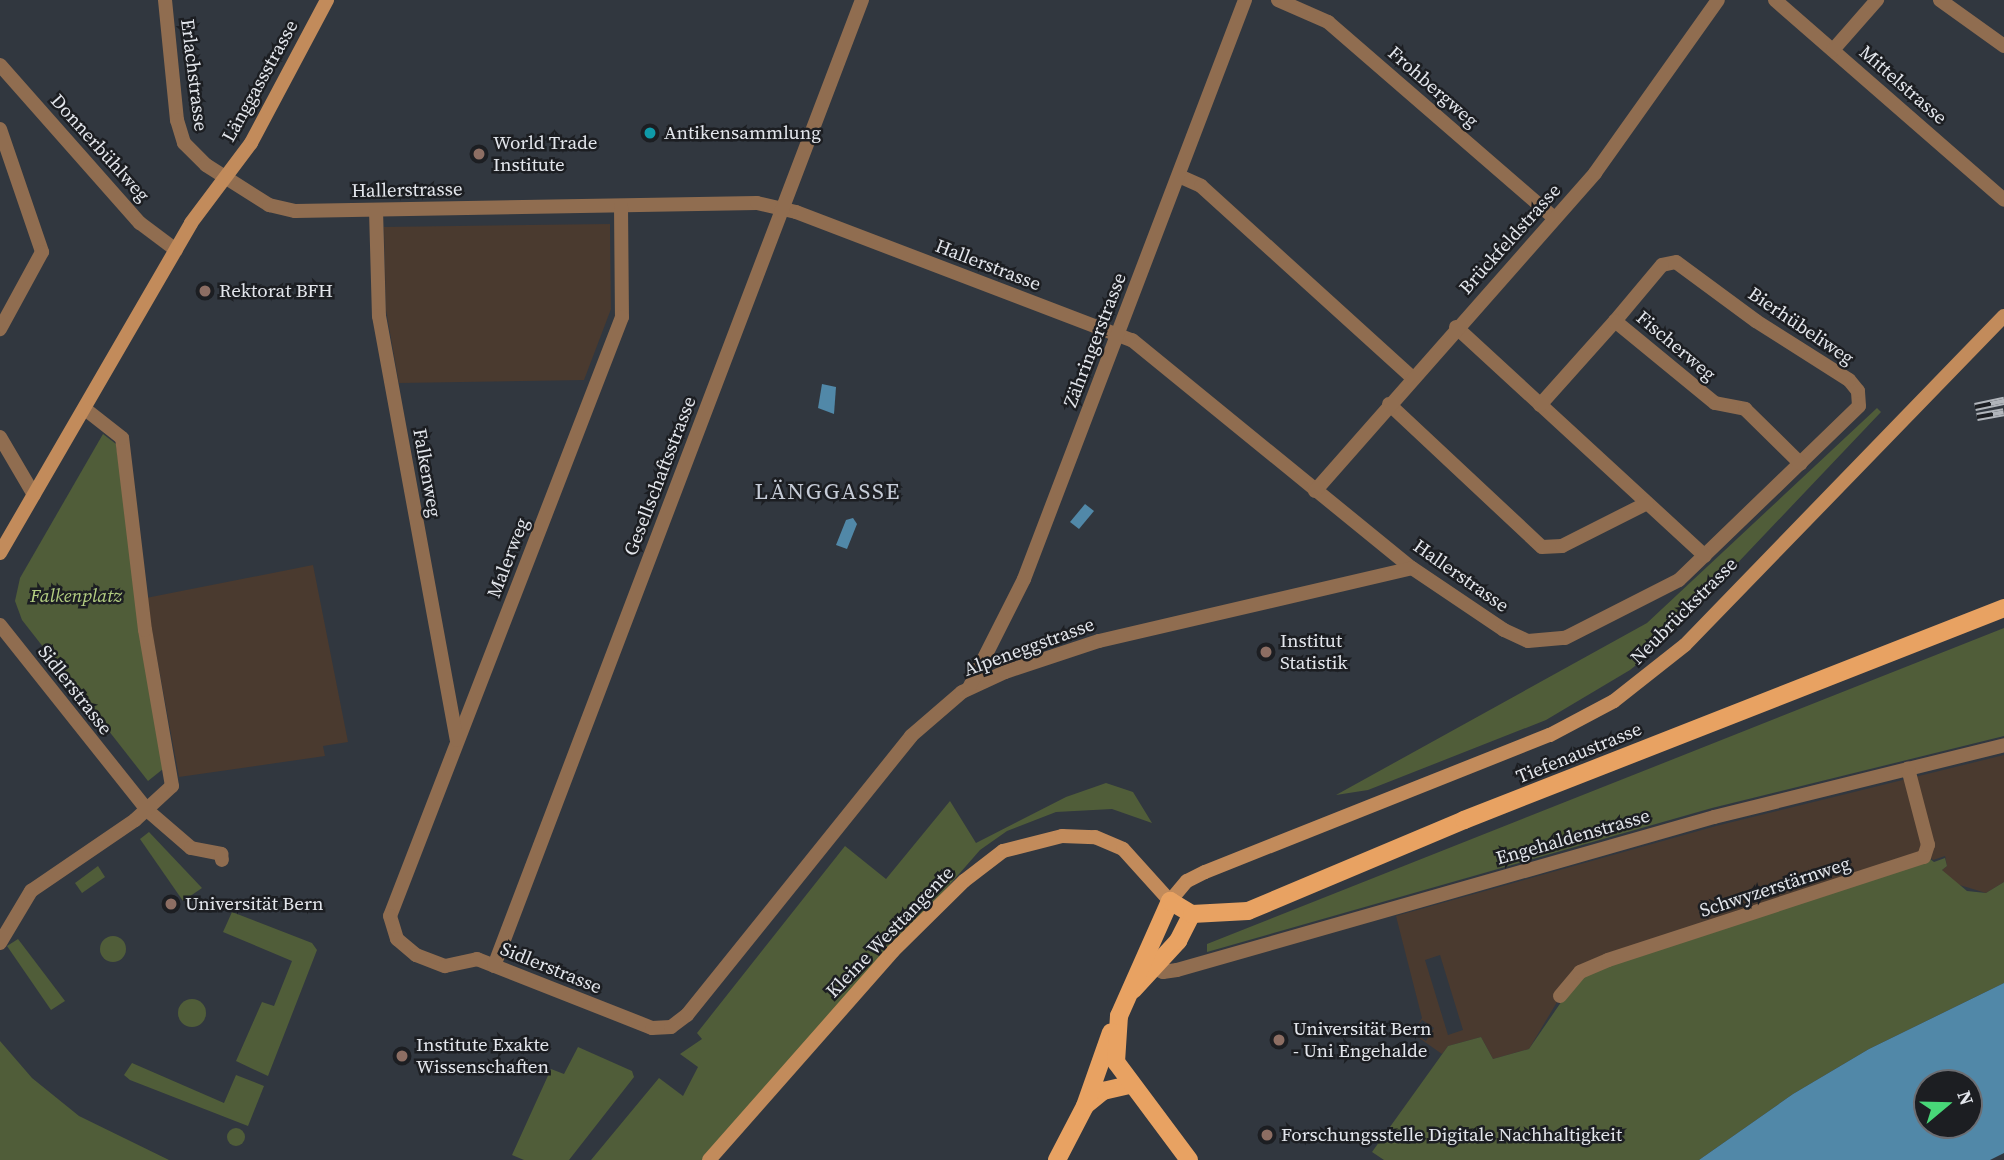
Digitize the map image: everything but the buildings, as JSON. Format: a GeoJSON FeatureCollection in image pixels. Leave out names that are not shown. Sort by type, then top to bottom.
{"type":"FeatureCollection","features":[{"type":"Feature","properties":{"kind":"main road","name":"Länggassstrasse"},"geometry":{"type":"LineString","coordinates":[[224,178],[251,142],[327,0]]}},
{"type":"Feature","properties":{"kind":"main road"},"geometry":{"type":"LineString","coordinates":[[0,553],[176,250],[224,178]]}},
{"type":"Feature","properties":{"kind":"main road","name":"Neubrückstrasse"},"geometry":{"type":"LineString","coordinates":[[1170,901],[1195,876],[1550,735],[1627,693],[1685,645],[2004,316]]}},
{"type":"Feature","properties":{"kind":"main road","name":"Tiefenaustrasse"},"geometry":{"type":"LineString","coordinates":[[1192,914],[1248,911],[1464,820],[2004,608]]}},
{"type":"Feature","properties":{"kind":"main road","name":"Kleine Westtangente"},"geometry":{"type":"LineString","coordinates":[[709,1160],[893,951],[957,887],[1003,851],[1062,836],[1095,837],[1123,849],[1170,901]]}},
{"type":"Feature","properties":{"kind":"main road"},"geometry":{"type":"LineString","coordinates":[[1057,1160],[1085,1106],[1128,995],[1149,964],[1170,901],[1192,914],[1178,941],[1149,964]]}},
{"type":"Feature","properties":{"kind":"main road"},"geometry":{"type":"LineString","coordinates":[[1119,1016],[1116,1062],[1130,1086],[1189,1160]]}},
{"type":"Feature","properties":{"kind":"main road"},"geometry":{"type":"LineString","coordinates":[[1085,1106],[1103,1091],[1130,1086]]}},
{"type":"Feature","properties":{"kind":"street","name":"Erlachstrasse"},"geometry":{"type":"LineString","coordinates":[[165,0],[180,136],[187,148],[224,178]]}},
{"type":"Feature","properties":{"kind":"street","name":"Gesellschaftsstrasse"},"geometry":{"type":"LineString","coordinates":[[494,966],[780,208],[862,0]]}},
{"type":"Feature","properties":{"kind":"street","name":"Zähringerstrasse"},"geometry":{"type":"LineString","coordinates":[[968,689],[1016,600],[1245,0]]}},
{"type":"Feature","properties":{"kind":"street","name":"Frohbergweg"},"geometry":{"type":"LineString","coordinates":[[1278,0],[1328,22],[1554,218]]}},
{"type":"Feature","properties":{"kind":"street","name":"Brückfeldstrasse"},"geometry":{"type":"LineString","coordinates":[[1315,491],[1455,327],[1606,159],[1718,0]]}},
{"type":"Feature","properties":{"kind":"street","name":"Mittelstrasse"},"geometry":{"type":"LineString","coordinates":[[1775,0],[2004,200]]}},
{"type":"Feature","properties":{"kind":"street"},"geometry":{"type":"LineString","coordinates":[[1833,50],[1877,0]]}},
{"type":"Feature","properties":{"kind":"street"},"geometry":{"type":"LineString","coordinates":[[1940,0],[2004,46]]}},
{"type":"Feature","properties":{"kind":"street","name":"Donnerbühlweg"},"geometry":{"type":"LineString","coordinates":[[0,65],[140,223],[176,250]]}},
{"type":"Feature","properties":{"kind":"street"},"geometry":{"type":"LineString","coordinates":[[0,129],[43,252],[0,329]]}},
{"type":"Feature","properties":{"kind":"street"},"geometry":{"type":"LineString","coordinates":[[1179,176],[1200,186],[1412,378]]}},
{"type":"Feature","properties":{"kind":"street","name":"Hallerstrasse"},"geometry":{"type":"LineString","coordinates":[[224,178],[283,210],[757,203],[780,208],[1132,340],[1412,568],[1504,630],[1528,641],[1565,638],[1639,602]]}},
{"type":"Feature","properties":{"kind":"street","name":"Malerweg"},"geometry":{"type":"LineString","coordinates":[[390,916],[622,317],[621,206]]}},
{"type":"Feature","properties":{"kind":"street","name":"Falkenweg"},"geometry":{"type":"LineString","coordinates":[[376,210],[379,316],[457,741]]}},
{"type":"Feature","properties":{"kind":"street","name":"Bierhübeliweg"},"geometry":{"type":"LineString","coordinates":[[1615,321],[1662,265],[1676,262],[1756,321],[1849,380],[1859,394],[1855,413],[1679,580],[1639,602]]}},
{"type":"Feature","properties":{"kind":"street","name":"Fischerweg"},"geometry":{"type":"LineString","coordinates":[[1540,405],[1615,321],[1715,403],[1745,409],[1801,464]]}},
{"type":"Feature","properties":{"kind":"street"},"geometry":{"type":"LineString","coordinates":[[1455,327],[1704,556]]}},
{"type":"Feature","properties":{"kind":"street"},"geometry":{"type":"LineString","coordinates":[[1389,404],[1542,547],[1562,546],[1647,503]]}},
{"type":"Feature","properties":{"kind":"street"},"geometry":{"type":"LineString","coordinates":[[0,943],[31,891],[147,810],[172,786],[145,629],[123,442],[116,429],[85,409]]}},
{"type":"Feature","properties":{"kind":"street"},"geometry":{"type":"LineString","coordinates":[[0,437],[34,495]]}},
{"type":"Feature","properties":{"kind":"street","name":"Alpeneggstrasse"},"geometry":{"type":"LineString","coordinates":[[678,1023],[911,736],[968,689],[1098,641],[1412,568]]}},
{"type":"Feature","properties":{"kind":"street","name":"Sidlerstrasse"},"geometry":{"type":"LineString","coordinates":[[0,625],[147,810],[191,848],[221,853],[222,860]]}},
{"type":"Feature","properties":{"kind":"street","name":"Engehaldenstrasse"},"geometry":{"type":"LineString","coordinates":[[1149,964],[1163,972],[1182,968],[1701,821],[2004,745]]}},
{"type":"Feature","properties":{"kind":"street","name":"Schwyzerstärnweg"},"geometry":{"type":"LineString","coordinates":[[1560,996],[1580,972],[1608,960],[1924,857],[1928,845],[1908,769]]}},
{"type":"Feature","properties":{"kind":"street","name":"Sidlerstrasse"},"geometry":{"type":"LineString","coordinates":[[390,916],[397,939],[416,956],[445,965],[471,959],[494,966],[652,1028],[678,1023]]}},
{"type":"Feature","properties":{"kind":"shaded area"},"geometry":{"type":"Polygon","coordinates":[[[610,224],[611,309],[584,380],[399,383],[386,310],[384,227],[610,224]]]}},
{"type":"Feature","properties":{"kind":"shaded area"},"geometry":{"type":"Polygon","coordinates":[[[313,565],[348,742],[323,746],[325,756],[179,777],[146,598],[313,565]]]}},
{"type":"Feature","properties":{"kind":"shaded area"},"geometry":{"type":"Polygon","coordinates":[[[2004,755],[2004,882],[1986,893],[1953,883],[1942,870],[1947,866],[1945,856],[1933,860],[1926,854],[1560,997],[1529,1049],[1493,1059],[1481,1037],[1448,1046],[1442,1054],[1412,1033],[1422,1018],[1396,916],[1716,826],[2004,755]],[[1440,955],[1425,960],[1448,1035],[1463,1030],[1440,955]],[[1422,1020],[1413,1032],[1426,1041],[1434,1028],[1422,1020]]]}},
{"type":"Feature","properties":{"kind":"green space"},"geometry":{"type":"Polygon","coordinates":[[[1877,408],[1881,412],[1655,650],[1630,670],[1546,720],[1368,790],[1336,795],[1647,623],[1877,408]]]}},
{"type":"Feature","properties":{"kind":"green space","name":"Falkenplatz"},"geometry":{"type":"Polygon","coordinates":[[[103,434],[116,444],[163,769],[148,781],[22,620],[15,601],[20,578],[103,434]]]}},
{"type":"Feature","properties":{"kind":"green space"},"geometry":{"type":"Polygon","coordinates":[[[2004,628],[2004,736],[1712,808],[1207,952],[1207,944],[2004,628]]]}},
{"type":"Feature","properties":{"kind":"green space"},"geometry":{"type":"Polygon","coordinates":[[[1106,783],[1133,792],[1152,823],[1112,809],[1056,812],[1007,831],[980,850],[709,1160],[591,1160],[659,1078],[683,1096],[698,1067],[680,1054],[702,1039],[697,1033],[845,846],[886,879],[950,801],[976,843],[1066,797],[1106,783]]]}},
{"type":"Feature","properties":{"kind":"green space"},"geometry":{"type":"Polygon","coordinates":[[[149,832],[202,888],[183,901],[140,839],[149,832]]]}},
{"type":"Feature","properties":{"kind":"green space"},"geometry":{"type":"Polygon","coordinates":[[[1926,856],[1934,862],[1945,858],[1947,866],[1942,870],[1967,891],[1986,893],[2004,882],[2004,983],[1869,1049],[1793,1094],[1699,1160],[1384,1160],[1372,1152],[1448,1046],[1481,1037],[1493,1059],[1529,1049],[1581,973],[1926,856]]]}},
{"type":"Feature","properties":{"kind":"green space"},"geometry":{"type":"Polygon","coordinates":[[[98,866],[105,877],[82,893],[75,883],[98,866]]]}},
{"type":"Feature","properties":{"kind":"green space"},"geometry":{"type":"Polygon","coordinates":[[[232,912],[312,943],[317,950],[268,1076],[236,1061],[262,1002],[274,1006],[292,961],[223,932],[232,912]]]}},
{"type":"Feature","properties":{"kind":"green space"},"geometry":{"type":"Polygon","coordinates":[[[113,936],[123,939],[126,949],[123,959],[113,962],[103,959],[100,949],[103,939],[113,936]]]}},
{"type":"Feature","properties":{"kind":"green space"},"geometry":{"type":"Polygon","coordinates":[[[18,939],[65,1001],[51,1010],[7,946],[18,939]]]}},
{"type":"Feature","properties":{"kind":"green space"},"geometry":{"type":"Polygon","coordinates":[[[192,999],[202,1003],[206,1013],[202,1023],[192,1027],[182,1023],[178,1013],[182,1003],[192,999]]]}},
{"type":"Feature","properties":{"kind":"green space"},"geometry":{"type":"Polygon","coordinates":[[[0,1041],[32,1078],[79,1116],[169,1160],[0,1160],[0,1041]]]}},
{"type":"Feature","properties":{"kind":"green space"},"geometry":{"type":"Polygon","coordinates":[[[578,1047],[632,1071],[634,1077],[569,1160],[524,1160],[512,1155],[551,1069],[564,1074],[578,1047]]]}},
{"type":"Feature","properties":{"kind":"green space"},"geometry":{"type":"Polygon","coordinates":[[[132,1063],[224,1103],[236,1075],[264,1086],[248,1126],[130,1080],[124,1075],[132,1063]]]}},
{"type":"Feature","properties":{"kind":"green space"},"geometry":{"type":"Polygon","coordinates":[[[236,1128],[244,1133],[245,1137],[240,1145],[236,1146],[228,1141],[227,1137],[232,1129],[236,1128]]]}},
{"type":"Feature","properties":{"kind":"water"},"geometry":{"type":"Polygon","coordinates":[[[822,384],[836,387],[834,414],[818,408],[822,384]]]}},
{"type":"Feature","properties":{"kind":"water"},"geometry":{"type":"Polygon","coordinates":[[[1085,504],[1094,511],[1079,529],[1070,522],[1085,504]]]}},
{"type":"Feature","properties":{"kind":"water"},"geometry":{"type":"Polygon","coordinates":[[[853,518],[857,524],[847,549],[836,545],[846,520],[853,518]]]}},
{"type":"Feature","properties":{"kind":"water"},"geometry":{"type":"Polygon","coordinates":[[[2004,983],[2004,1153],[1990,1160],[1699,1160],[1793,1094],[1869,1049],[2004,983]]]}},
{"type":"Feature","properties":{"kind":"railway"},"geometry":{"type":"LineString","coordinates":[[1975,407],[2004,401]]}},
{"type":"Feature","properties":{"kind":"railway"},"geometry":{"type":"LineString","coordinates":[[1977,417],[2004,412]]}},
{"type":"Feature","properties":{"kind":"place","name":"Antikensammlung"},"geometry":{"type":"Point","coordinates":[650,133]}},
{"type":"Feature","properties":{"kind":"place","name":"World Trade Institute"},"geometry":{"type":"Point","coordinates":[479,154]}},
{"type":"Feature","properties":{"kind":"place","name":"Rektorat BFH"},"geometry":{"type":"Point","coordinates":[205,291]}},
{"type":"Feature","properties":{"kind":"place","name":"Institut Statistik"},"geometry":{"type":"Point","coordinates":[1266,652]}},
{"type":"Feature","properties":{"kind":"place","name":"Universität Bern"},"geometry":{"type":"Point","coordinates":[171,904]}},
{"type":"Feature","properties":{"kind":"place","name":"Universität Bern - Uni Engehalde"},"geometry":{"type":"Point","coordinates":[1279,1040]}},
{"type":"Feature","properties":{"kind":"place","name":"Institute Exakte Wissenschaften"},"geometry":{"type":"Point","coordinates":[402,1056]}},
{"type":"Feature","properties":{"kind":"place","name":"Forschungsstelle Digitale Nachhaltigkeit"},"geometry":{"type":"Point","coordinates":[1267,1135]}},
{"type":"Feature","properties":{"kind":"district","name":"LÄNGGASSE"},"geometry":{"type":"Point","coordinates":[828,491]}}]}
